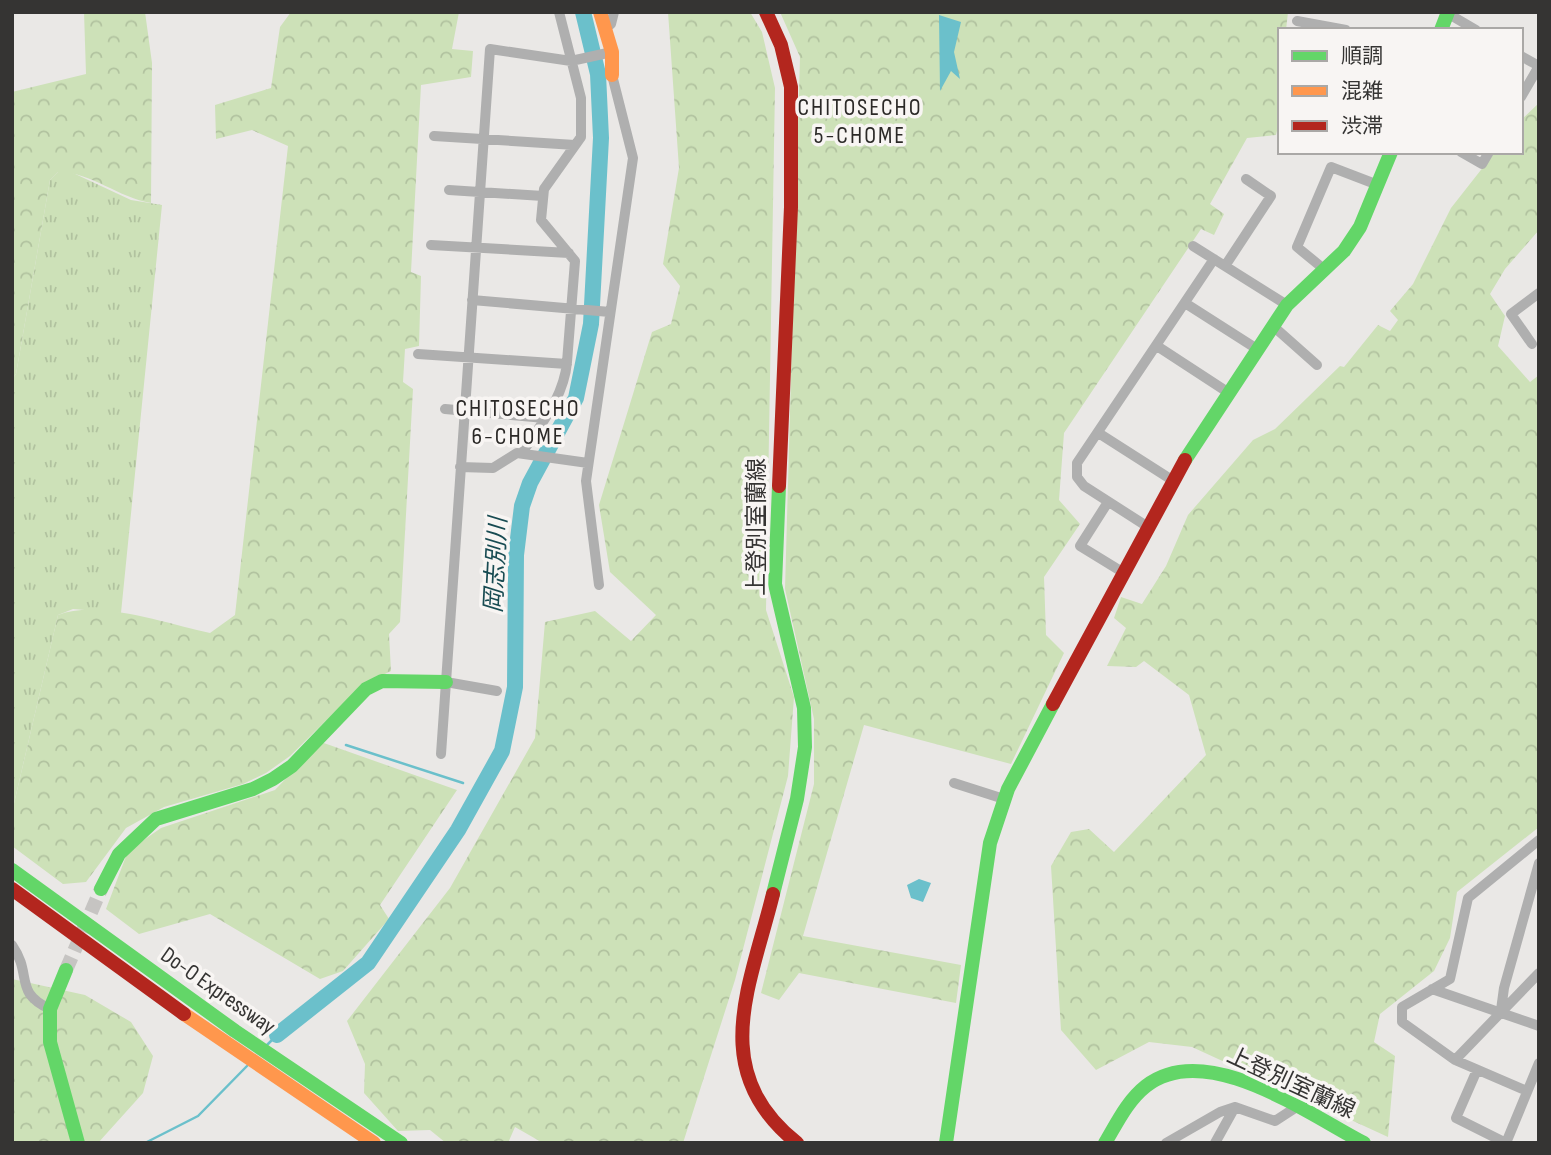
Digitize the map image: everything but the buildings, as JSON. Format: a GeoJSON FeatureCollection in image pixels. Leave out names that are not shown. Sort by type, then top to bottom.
{"type":"FeatureCollection","features":[{"type":"Feature","properties":{"kind":"main road"},"geometry":{"type":"LineString","coordinates":[[600,12],[607,27],[606,54],[612,75]]}},
{"type":"Feature","properties":{"kind":"main road","name":"上登別室蘭線"},"geometry":{"type":"LineString","coordinates":[[766,12],[781,45],[791,86],[791,207],[775,584],[804,708],[805,747],[797,799],[740,1028],[743,1061],[754,1095],[776,1125],[797,1143]]}},
{"type":"Feature","properties":{"kind":"main road"},"geometry":{"type":"LineString","coordinates":[[946,1143],[984,874],[990,843],[1004,799],[1172,480],[1287,305],[1344,251],[1360,227],[1390,154]]}},
{"type":"Feature","properties":{"kind":"main road"},"geometry":{"type":"LineString","coordinates":[[101,889],[119,854],[156,819],[253,789],[273,779],[292,766],[366,689],[382,681],[446,682]]}},
{"type":"Feature","properties":{"kind":"main road","name":"Do-O Expressway"},"geometry":{"type":"LineString","coordinates":[[12,870],[200,1007],[401,1143]]}},
{"type":"Feature","properties":{"kind":"main road","name":"Do-O Expressway"},"geometry":{"type":"LineString","coordinates":[[12,889],[226,1045],[374,1143]]}},
{"type":"Feature","properties":{"kind":"main road"},"geometry":{"type":"LineString","coordinates":[[66,970],[50,1009],[50,1042],[78,1143]]}},
{"type":"Feature","properties":{"kind":"main road","name":"上登別室蘭線"},"geometry":{"type":"LineString","coordinates":[[1105,1143],[1133,1098],[1145,1086],[1183,1069],[1222,1073],[1364,1143]]}},
{"type":"Feature","properties":{"kind":"street"},"geometry":{"type":"LineString","coordinates":[[525,453],[555,405],[566,377],[575,261],[541,220],[544,189],[581,137],[581,98],[574,60],[559,12]]}},
{"type":"Feature","properties":{"kind":"street"},"geometry":{"type":"LineString","coordinates":[[607,27],[611,24],[614,12]]}},
{"type":"Feature","properties":{"kind":"street"},"geometry":{"type":"LineString","coordinates":[[1448,13],[1473,28]]}},
{"type":"Feature","properties":{"kind":"street"},"geometry":{"type":"LineString","coordinates":[[1297,21],[1335,28]]}},
{"type":"Feature","properties":{"kind":"street"},"geometry":{"type":"LineString","coordinates":[[440,754],[490,49],[574,60],[606,54]]}},
{"type":"Feature","properties":{"kind":"street"},"geometry":{"type":"LineString","coordinates":[[1523,57],[1539,66],[1523,94]]}},
{"type":"Feature","properties":{"kind":"street"},"geometry":{"type":"LineString","coordinates":[[599,584],[586,489],[588,463],[606,312],[633,158],[612,75]]}},
{"type":"Feature","properties":{"kind":"street"},"geometry":{"type":"LineString","coordinates":[[434,136],[575,145]]}},
{"type":"Feature","properties":{"kind":"street"},"geometry":{"type":"LineString","coordinates":[[1464,154],[1482,164],[1488,154]]}},
{"type":"Feature","properties":{"kind":"street"},"geometry":{"type":"LineString","coordinates":[[1325,270],[1297,247],[1331,167],[1378,186]]}},
{"type":"Feature","properties":{"kind":"street"},"geometry":{"type":"LineString","coordinates":[[1225,266],[1271,196],[1246,179]]}},
{"type":"Feature","properties":{"kind":"street"},"geometry":{"type":"LineString","coordinates":[[449,190],[543,196]]}},
{"type":"Feature","properties":{"kind":"street"},"geometry":{"type":"LineString","coordinates":[[431,245],[569,253]]}},
{"type":"Feature","properties":{"kind":"street"},"geometry":{"type":"LineString","coordinates":[[1193,246],[1287,305]]}},
{"type":"Feature","properties":{"kind":"street"},"geometry":{"type":"LineString","coordinates":[[1148,527],[1081,483],[1076,469],[1214,259]]}},
{"type":"Feature","properties":{"kind":"street"},"geometry":{"type":"LineString","coordinates":[[1532,344],[1511,314],[1539,293]]}},
{"type":"Feature","properties":{"kind":"street"},"geometry":{"type":"LineString","coordinates":[[472,300],[606,312]]}},
{"type":"Feature","properties":{"kind":"street"},"geometry":{"type":"LineString","coordinates":[[1185,303],[1257,349]]}},
{"type":"Feature","properties":{"kind":"street"},"geometry":{"type":"LineString","coordinates":[[1273,326],[1317,365]]}},
{"type":"Feature","properties":{"kind":"street"},"geometry":{"type":"LineString","coordinates":[[1157,346],[1229,393]]}},
{"type":"Feature","properties":{"kind":"street"},"geometry":{"type":"LineString","coordinates":[[418,354],[567,364]]}},
{"type":"Feature","properties":{"kind":"street"},"geometry":{"type":"LineString","coordinates":[[445,409],[545,418]]}},
{"type":"Feature","properties":{"kind":"street"},"geometry":{"type":"LineString","coordinates":[[1100,434],[1172,480]]}},
{"type":"Feature","properties":{"kind":"street"},"geometry":{"type":"LineString","coordinates":[[460,467],[493,468],[525,453],[588,463]]}},
{"type":"Feature","properties":{"kind":"street"},"geometry":{"type":"LineString","coordinates":[[1108,502],[1080,546],[1124,573]]}},
{"type":"Feature","properties":{"kind":"street"},"geometry":{"type":"LineString","coordinates":[[446,682],[497,691]]}},
{"type":"Feature","properties":{"kind":"street"},"geometry":{"type":"LineString","coordinates":[[954,783],[1004,799]]}},
{"type":"Feature","properties":{"kind":"street"},"geometry":{"type":"LineString","coordinates":[[1527,1091],[1455,1060],[1402,1022],[1402,1007],[1450,979],[1468,898],[1539,840]]}},
{"type":"Feature","properties":{"kind":"street"},"geometry":{"type":"LineString","coordinates":[[1501,1010],[1539,863]]}},
{"type":"Feature","properties":{"kind":"street"},"geometry":{"type":"LineString","coordinates":[[12,945],[23,965],[26,991],[32,1000],[50,1009]]}},
{"type":"Feature","properties":{"kind":"street"},"geometry":{"type":"LineString","coordinates":[[1455,1060],[1539,973]]}},
{"type":"Feature","properties":{"kind":"street"},"geometry":{"type":"LineString","coordinates":[[1432,989],[1501,1010],[1539,1026]]}},
{"type":"Feature","properties":{"kind":"street"},"geometry":{"type":"LineString","coordinates":[[1477,1070],[1456,1118],[1506,1143],[1539,1063]]}},
{"type":"Feature","properties":{"kind":"street"},"geometry":{"type":"LineString","coordinates":[[1215,1143],[1235,1107]]}},
{"type":"Feature","properties":{"kind":"street"},"geometry":{"type":"LineString","coordinates":[[1166,1143],[1220,1112],[1235,1107],[1275,1121],[1295,1108]]}},
{"type":"Feature","properties":{"kind":"green space"},"geometry":{"type":"Polygon","coordinates":[[[84,12],[145,12],[152,63],[151,203],[70,173],[58,172],[50,180],[16,374],[12,379],[12,92],[86,74],[84,12]]]}},
{"type":"Feature","properties":{"kind":"green space"},"geometry":{"type":"Polygon","coordinates":[[[291,12],[459,12],[452,49],[473,51],[471,77],[421,85],[411,272],[421,276],[419,346],[405,349],[403,382],[413,389],[400,622],[389,634],[391,671],[362,685],[290,756],[266,773],[243,784],[164,807],[126,828],[86,882],[63,884],[12,846],[12,812],[58,615],[75,611],[113,611],[210,633],[235,615],[288,146],[252,130],[216,139],[215,105],[271,88],[280,27],[291,12]]]}},
{"type":"Feature","properties":{"kind":"green space"},"geometry":{"type":"Polygon","coordinates":[[[668,12],[750,12],[762,32],[775,88],[766,610],[794,697],[788,776],[735,980],[683,1143],[543,1143],[515,1127],[508,1143],[446,1143],[430,1130],[398,1131],[364,1093],[365,1064],[347,1021],[450,888],[535,738],[545,622],[595,611],[631,641],[656,615],[610,572],[599,505],[652,332],[671,324],[680,286],[663,264],[679,168],[668,12]]]}},
{"type":"Feature","properties":{"kind":"green space"},"geometry":{"type":"Polygon","coordinates":[[[780,12],[1288,12],[1286,28],[1278,28],[1276,135],[1247,138],[1210,204],[1224,214],[1214,235],[1201,229],[1064,433],[1059,500],[1080,524],[1044,577],[1046,635],[1064,653],[1011,764],[864,725],[803,936],[961,965],[956,1003],[799,973],[779,1000],[761,993],[814,784],[814,719],[785,589],[800,57],[780,12]]]}},
{"type":"Feature","properties":{"kind":"green space"},"geometry":{"type":"Polygon","coordinates":[[[1539,103],[1539,230],[1505,269],[1490,294],[1505,316],[1498,346],[1530,382],[1539,375],[1539,827],[1457,892],[1450,938],[1434,971],[1380,1014],[1374,1042],[1395,1056],[1388,1137],[1192,1047],[1149,1042],[1096,1070],[1061,1030],[1051,866],[1071,832],[1089,829],[1114,852],[1206,755],[1189,695],[1144,661],[1136,667],[1107,666],[1126,628],[1114,618],[1121,597],[1142,604],[1166,566],[1188,515],[1253,440],[1275,429],[1340,366],[1344,367],[1378,325],[1390,331],[1398,320],[1390,311],[1413,284],[1451,208],[1493,154],[1523,154],[1523,118],[1539,103]]]}},
{"type":"Feature","properties":{"kind":"green space"},"geometry":{"type":"Polygon","coordinates":[[[58,172],[71,172],[131,200],[162,205],[121,613],[73,609],[58,615],[12,812],[12,379],[16,374],[50,180],[58,172]]]}},
{"type":"Feature","properties":{"kind":"green space"},"geometry":{"type":"Polygon","coordinates":[[[321,742],[457,790],[380,905],[389,919],[343,971],[320,979],[210,914],[139,934],[106,909],[128,851],[161,828],[275,790],[321,742]]]}},
{"type":"Feature","properties":{"kind":"green space"},"geometry":{"type":"Polygon","coordinates":[[[12,979],[85,995],[131,1022],[153,1056],[143,1093],[98,1143],[12,1143],[12,979]]]}},
{"type":"Feature","properties":{"kind":"water"},"geometry":{"type":"Polygon","coordinates":[[[939,15],[961,22],[954,52],[960,79],[951,71],[940,91],[939,15]]]}},
{"type":"Feature","properties":{"kind":"water"},"geometry":{"type":"Polygon","coordinates":[[[919,879],[931,883],[923,902],[911,898],[907,885],[919,879]]]}},
{"type":"Feature","properties":{"kind":"waterway","name":"岡志別川"},"geometry":{"type":"LineString","coordinates":[[277,1035],[368,963],[458,830],[502,751],[515,687],[516,555],[522,506],[530,483],[576,398],[591,324],[601,138],[598,74],[583,12]]}},
{"type":"Feature","properties":{"kind":"waterway"},"geometry":{"type":"LineString","coordinates":[[346,745],[463,783]]}},
{"type":"Feature","properties":{"kind":"waterway","name":"岡志別川"},"geometry":{"type":"LineString","coordinates":[[267,1045],[277,1035]]}},
{"type":"Feature","properties":{"kind":"waterway","name":"岡志別川"},"geometry":{"type":"LineString","coordinates":[[145,1143],[198,1116],[247,1066]]}},
{"type":"Feature","properties":{"kind":"tunnel"},"geometry":{"type":"LineString","coordinates":[[66,970],[101,889]]}},
{"type":"Feature","properties":{"kind":"traffic: fast"},"geometry":{"type":"LineString","coordinates":[[1442,28],[1448,12]]}},
{"type":"Feature","properties":{"kind":"traffic: fast"},"geometry":{"type":"LineString","coordinates":[[1185,460],[1287,305],[1344,251],[1360,227],[1390,154]]}},
{"type":"Feature","properties":{"kind":"traffic: fast"},"geometry":{"type":"LineString","coordinates":[[773,894],[797,799],[805,747],[804,708],[775,584],[779,486]]}},
{"type":"Feature","properties":{"kind":"traffic: fast"},"geometry":{"type":"LineString","coordinates":[[101,889],[119,854],[156,819],[253,789],[273,779],[292,766],[366,689],[382,681],[446,682]]}},
{"type":"Feature","properties":{"kind":"traffic: fast"},"geometry":{"type":"LineString","coordinates":[[946,1143],[990,843],[1008,789],[1053,704]]}},
{"type":"Feature","properties":{"kind":"traffic: fast"},"geometry":{"type":"LineString","coordinates":[[12,870],[235,1031],[401,1143]]}},
{"type":"Feature","properties":{"kind":"traffic: fast"},"geometry":{"type":"LineString","coordinates":[[66,970],[50,1009],[50,1042],[78,1143]]}},
{"type":"Feature","properties":{"kind":"traffic: fast"},"geometry":{"type":"LineString","coordinates":[[1105,1143],[1128,1105],[1146,1086],[1170,1074],[1198,1071],[1227,1076],[1257,1086],[1364,1143]]}},
{"type":"Feature","properties":{"kind":"traffic: slow"},"geometry":{"type":"LineString","coordinates":[[600,12],[612,52],[612,75]]}},
{"type":"Feature","properties":{"kind":"traffic: slow"},"geometry":{"type":"LineString","coordinates":[[184,1014],[374,1143]]}},
{"type":"Feature","properties":{"kind":"traffic: jam"},"geometry":{"type":"LineString","coordinates":[[766,12],[781,45],[791,87],[791,207],[779,486]]}},
{"type":"Feature","properties":{"kind":"traffic: jam"},"geometry":{"type":"LineString","coordinates":[[1053,704],[1185,460]]}},
{"type":"Feature","properties":{"kind":"traffic: jam"},"geometry":{"type":"LineString","coordinates":[[12,889],[184,1014]]}},
{"type":"Feature","properties":{"kind":"traffic: jam"},"geometry":{"type":"LineString","coordinates":[[773,894],[747,995],[743,1026],[744,1057],[752,1087],[769,1115],[797,1143]]}},
{"type":"Feature","properties":{"kind":"district","name":"CHITOSECHO 5-CHOME"},"geometry":{"type":"Point","coordinates":[860,121]}},
{"type":"Feature","properties":{"kind":"district","name":"CHITOSECHO 6-CHOME"},"geometry":{"type":"Point","coordinates":[518,422]}}]}
